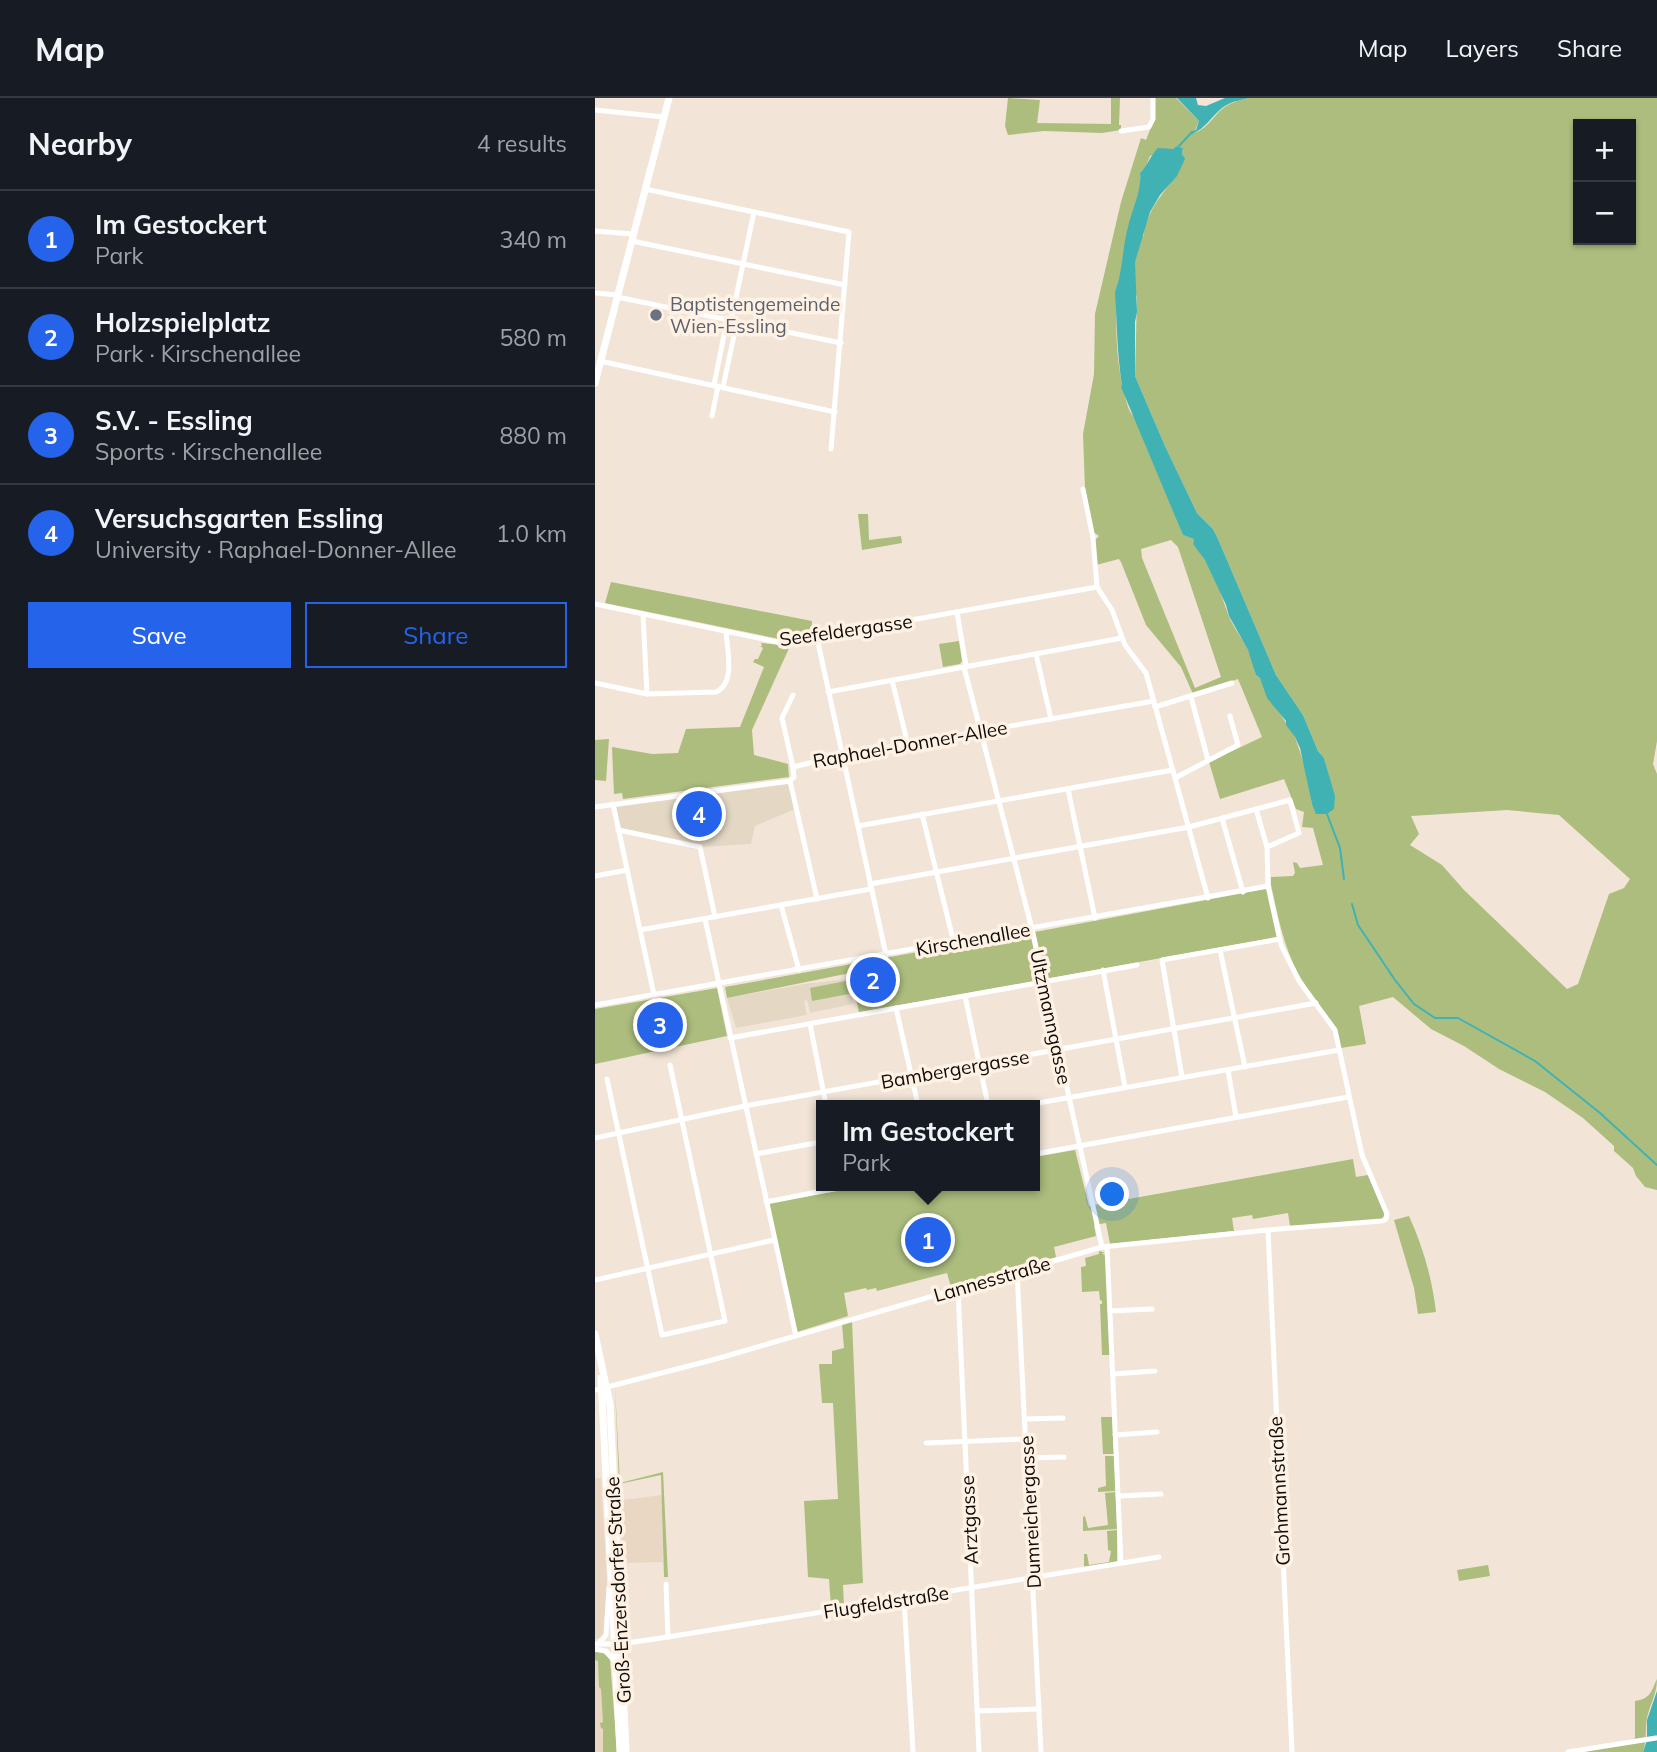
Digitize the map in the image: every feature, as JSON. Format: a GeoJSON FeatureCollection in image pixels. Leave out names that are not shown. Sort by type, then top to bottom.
{"type":"FeatureCollection","features":[{"type":"Feature","properties":{"kind":"main road"},"geometry":{"type":"LineString","coordinates":[[595,383],[600,361],[599,348],[617,296],[669,98]]}},
{"type":"Feature","properties":{"kind":"main road"},"geometry":{"type":"LineString","coordinates":[[595,1334],[601,1389]]}},
{"type":"Feature","properties":{"kind":"main road"},"geometry":{"type":"LineString","coordinates":[[595,1350],[601,1389]]}},
{"type":"Feature","properties":{"kind":"main road","name":"Groß-Enzersdorfer Straße"},"geometry":{"type":"LineString","coordinates":[[601,1389],[611,1570],[626,1752]]}},
{"type":"Feature","properties":{"kind":"main road","name":"Groß-Enzersdorfer Straße"},"geometry":{"type":"LineString","coordinates":[[601,1389],[617,1644],[614,1661],[620,1752]]}},
{"type":"Feature","properties":{"kind":"street"},"geometry":{"type":"LineString","coordinates":[[1121,131],[1149,127],[1153,119],[1153,98]]}},
{"type":"Feature","properties":{"kind":"street"},"geometry":{"type":"LineString","coordinates":[[595,110],[664,117]]}},
{"type":"Feature","properties":{"kind":"street"},"geometry":{"type":"LineString","coordinates":[[645,189],[849,232],[831,449]]}},
{"type":"Feature","properties":{"kind":"street"},"geometry":{"type":"LineString","coordinates":[[712,416],[754,212]]}},
{"type":"Feature","properties":{"kind":"street"},"geometry":{"type":"LineString","coordinates":[[595,231],[845,285]]}},
{"type":"Feature","properties":{"kind":"street"},"geometry":{"type":"LineString","coordinates":[[595,293],[841,343]]}},
{"type":"Feature","properties":{"kind":"street"},"geometry":{"type":"LineString","coordinates":[[600,361],[835,412]]}},
{"type":"Feature","properties":{"kind":"street"},"geometry":{"type":"LineString","coordinates":[[1083,489],[1093,538],[1097,587],[1112,610],[1122,638],[1146,673],[1208,898]]}},
{"type":"Feature","properties":{"kind":"street","name":"Seefeldergasse"},"geometry":{"type":"LineString","coordinates":[[595,604],[782,643],[1097,587]]}},
{"type":"Feature","properties":{"kind":"street","name":"Ultzmanngasse"},"geometry":{"type":"LineString","coordinates":[[957,612],[965,666],[1032,929],[1068,1098],[1104,1247],[1110,1311],[1121,1563]]}},
{"type":"Feature","properties":{"kind":"street"},"geometry":{"type":"LineString","coordinates":[[643,614],[647,694]]}},
{"type":"Feature","properties":{"kind":"street"},"geometry":{"type":"LineString","coordinates":[[595,683],[647,694],[716,692],[724,687],[728,678],[726,631]]}},
{"type":"Feature","properties":{"kind":"street"},"geometry":{"type":"LineString","coordinates":[[817,638],[886,955]]}},
{"type":"Feature","properties":{"kind":"street"},"geometry":{"type":"LineString","coordinates":[[828,692],[1122,638]]}},
{"type":"Feature","properties":{"kind":"street"},"geometry":{"type":"LineString","coordinates":[[1036,654],[1051,719]]}},
{"type":"Feature","properties":{"kind":"street"},"geometry":{"type":"LineString","coordinates":[[892,680],[908,745]]}},
{"type":"Feature","properties":{"kind":"street","name":"Raphael-Donner-Allee"},"geometry":{"type":"LineString","coordinates":[[595,807],[790,781],[794,778],[793,767],[842,756],[1051,719],[1154,704],[1191,697],[1232,683]]}},
{"type":"Feature","properties":{"kind":"street"},"geometry":{"type":"LineString","coordinates":[[793,695],[782,718],[793,767]]}},
{"type":"Feature","properties":{"kind":"street"},"geometry":{"type":"LineString","coordinates":[[1191,697],[1208,760]]}},
{"type":"Feature","properties":{"kind":"street"},"geometry":{"type":"LineString","coordinates":[[1175,778],[1238,745],[1230,716]]}},
{"type":"Feature","properties":{"kind":"street"},"geometry":{"type":"LineString","coordinates":[[858,826],[1173,770]]}},
{"type":"Feature","properties":{"kind":"street"},"geometry":{"type":"LineString","coordinates":[[790,781],[817,899]]}},
{"type":"Feature","properties":{"kind":"street"},"geometry":{"type":"LineString","coordinates":[[1068,789],[1095,918]]}},
{"type":"Feature","properties":{"kind":"street"},"geometry":{"type":"LineString","coordinates":[[640,930],[817,899],[937,872],[1189,827],[1290,800],[1299,833],[1267,847]]}},
{"type":"Feature","properties":{"kind":"street"},"geometry":{"type":"LineString","coordinates":[[613,804],[654,995]]}},
{"type":"Feature","properties":{"kind":"street"},"geometry":{"type":"LineString","coordinates":[[1040,1153],[1348,1097],[1335,1030],[1299,981],[1280,939],[1268,886],[1267,847],[1256,809]]}},
{"type":"Feature","properties":{"kind":"street"},"geometry":{"type":"LineString","coordinates":[[922,814],[954,943]]}},
{"type":"Feature","properties":{"kind":"street"},"geometry":{"type":"LineString","coordinates":[[1222,818],[1243,891]]}},
{"type":"Feature","properties":{"kind":"street"},"geometry":{"type":"LineString","coordinates":[[618,830],[700,847],[715,917]]}},
{"type":"Feature","properties":{"kind":"street"},"geometry":{"type":"LineString","coordinates":[[595,876],[627,870]]}},
{"type":"Feature","properties":{"kind":"street","name":"Kirschenallee"},"geometry":{"type":"LineString","coordinates":[[595,1006],[1268,886]]}},
{"type":"Feature","properties":{"kind":"street"},"geometry":{"type":"LineString","coordinates":[[781,905],[799,970]]}},
{"type":"Feature","properties":{"kind":"street"},"geometry":{"type":"LineString","coordinates":[[705,919],[796,1336]]}},
{"type":"Feature","properties":{"kind":"street"},"geometry":{"type":"LineString","coordinates":[[1182,1077],[1162,960],[1280,939]]}},
{"type":"Feature","properties":{"kind":"street"},"geometry":{"type":"LineString","coordinates":[[1220,950],[1245,1067]]}},
{"type":"Feature","properties":{"kind":"street"},"geometry":{"type":"LineString","coordinates":[[730,1038],[1137,965]]}},
{"type":"Feature","properties":{"kind":"street"},"geometry":{"type":"LineString","coordinates":[[1103,970],[1125,1087]]}},
{"type":"Feature","properties":{"kind":"street"},"geometry":{"type":"LineString","coordinates":[[965,996],[987,1100]]}},
{"type":"Feature","properties":{"kind":"street","name":"Bambergergasse"},"geometry":{"type":"LineString","coordinates":[[595,1138],[745,1106],[1316,1003]]}},
{"type":"Feature","properties":{"kind":"street"},"geometry":{"type":"LineString","coordinates":[[896,1008],[917,1100]]}},
{"type":"Feature","properties":{"kind":"street"},"geometry":{"type":"LineString","coordinates":[[810,1024],[825,1100]]}},
{"type":"Feature","properties":{"kind":"street"},"geometry":{"type":"LineString","coordinates":[[1040,1103],[1339,1049]]}},
{"type":"Feature","properties":{"kind":"street"},"geometry":{"type":"LineString","coordinates":[[607,1079],[661,1335],[725,1321],[670,1065]]}},
{"type":"Feature","properties":{"kind":"street"},"geometry":{"type":"LineString","coordinates":[[1228,1070],[1236,1117]]}},
{"type":"Feature","properties":{"kind":"street","name":"Lannesstraße"},"geometry":{"type":"LineString","coordinates":[[601,1389],[716,1359],[1104,1247],[1268,1230],[1382,1222],[1387,1214],[1362,1155],[1348,1097]]}},
{"type":"Feature","properties":{"kind":"street"},"geometry":{"type":"LineString","coordinates":[[756,1154],[816,1143]]}},
{"type":"Feature","properties":{"kind":"street"},"geometry":{"type":"LineString","coordinates":[[766,1202],[820,1191]]}},
{"type":"Feature","properties":{"kind":"street","name":"Grohmannstraße"},"geometry":{"type":"LineString","coordinates":[[1268,1230],[1291,1752]]}},
{"type":"Feature","properties":{"kind":"street"},"geometry":{"type":"LineString","coordinates":[[595,1280],[774,1240]]}},
{"type":"Feature","properties":{"kind":"street","name":"Dumreichergasse"},"geometry":{"type":"LineString","coordinates":[[1017,1271],[1041,1752]]}},
{"type":"Feature","properties":{"kind":"street","name":"Arztgasse"},"geometry":{"type":"LineString","coordinates":[[958,1289],[979,1752]]}},
{"type":"Feature","properties":{"kind":"street"},"geometry":{"type":"LineString","coordinates":[[1110,1311],[1152,1309]]}},
{"type":"Feature","properties":{"kind":"street"},"geometry":{"type":"LineString","coordinates":[[1112,1374],[1155,1371]]}},
{"type":"Feature","properties":{"kind":"street"},"geometry":{"type":"LineString","coordinates":[[1025,1419],[1063,1418]]}},
{"type":"Feature","properties":{"kind":"street"},"geometry":{"type":"LineString","coordinates":[[1115,1435],[1157,1432]]}},
{"type":"Feature","properties":{"kind":"street"},"geometry":{"type":"LineString","coordinates":[[926,1443],[1026,1439]]}},
{"type":"Feature","properties":{"kind":"street"},"geometry":{"type":"LineString","coordinates":[[1027,1458],[1064,1457]]}},
{"type":"Feature","properties":{"kind":"street"},"geometry":{"type":"LineString","coordinates":[[1118,1496],[1161,1494]]}},
{"type":"Feature","properties":{"kind":"street","name":"Flugfeldstraße"},"geometry":{"type":"LineString","coordinates":[[596,1646],[668,1637],[1159,1557]]}},
{"type":"Feature","properties":{"kind":"street"},"geometry":{"type":"LineString","coordinates":[[611,1570],[606,1635],[596,1646],[606,1651],[614,1661]]}},
{"type":"Feature","properties":{"kind":"street"},"geometry":{"type":"LineString","coordinates":[[666,1584],[668,1637]]}},
{"type":"Feature","properties":{"kind":"street"},"geometry":{"type":"LineString","coordinates":[[904,1599],[913,1752]]}},
{"type":"Feature","properties":{"kind":"street"},"geometry":{"type":"LineString","coordinates":[[977,1711],[1039,1709]]}},
{"type":"Feature","properties":{"kind":"street"},"geometry":{"type":"LineString","coordinates":[[1568,1752],[1656,1738]]}},
{"type":"Feature","properties":{"kind":"shaded area"},"geometry":{"type":"Polygon","coordinates":[[[789,784],[795,809],[755,826],[751,844],[702,847],[621,828],[616,807],[789,784]]]}},
{"type":"Feature","properties":{"kind":"shaded area"},"geometry":{"type":"Polygon","coordinates":[[[848,979],[853,1004],[810,1013],[807,1000],[804,1001],[807,1015],[736,1028],[727,998],[804,984],[848,979]]]}},
{"type":"Feature","properties":{"kind":"shaded area"},"geometry":{"type":"Polygon","coordinates":[[[595,1478],[601,1478],[607,1582],[604,1633],[595,1639],[595,1478]]]}},
{"type":"Feature","properties":{"kind":"shaded area"},"geometry":{"type":"Polygon","coordinates":[[[622,1486],[623,1500],[662,1495],[663,1562],[623,1563],[619,1487],[622,1486]]]}},
{"type":"Feature","properties":{"kind":"shaded area"},"geometry":{"type":"Polygon","coordinates":[[[601,1652],[606,1752],[595,1752],[595,1653],[601,1652]]]}},
{"type":"Feature","properties":{"kind":"green space"},"geometry":{"type":"Polygon","coordinates":[[[1008,98],[1040,100],[1037,123],[1111,124],[1111,98],[1120,98],[1121,130],[1102,133],[1044,131],[1008,135],[1005,126],[1008,98]]]}},
{"type":"Feature","properties":{"kind":"green space"},"geometry":{"type":"Polygon","coordinates":[[[1154,98],[1176,98],[1199,121],[1194,133],[1206,126],[1228,105],[1248,98],[1657,98],[1657,741],[1653,764],[1657,774],[1657,1190],[1645,1187],[1633,1168],[1614,1151],[1614,1146],[1583,1118],[1545,1092],[1499,1069],[1431,1029],[1393,997],[1359,1006],[1366,1044],[1341,1048],[1333,1027],[1288,952],[1271,885],[1271,877],[1293,876],[1293,862],[1300,868],[1323,865],[1313,828],[1302,827],[1304,812],[1296,809],[1284,779],[1220,799],[1209,762],[1262,737],[1238,679],[1193,694],[1181,667],[1146,625],[1119,559],[1096,565],[1094,541],[1099,536],[1093,532],[1085,489],[1083,434],[1094,374],[1095,314],[1121,202],[1141,138],[1146,140],[1155,117],[1154,98]],[[1176,146],[1150,156],[1140,173],[1143,238],[1150,214],[1184,160],[1183,148],[1176,146]],[[1119,285],[1117,349],[1128,407],[1183,535],[1195,539],[1193,544],[1210,568],[1231,622],[1249,651],[1256,675],[1295,737],[1306,770],[1312,804],[1329,776],[1324,758],[1318,751],[1303,715],[1276,675],[1213,529],[1197,513],[1165,446],[1135,376],[1137,297],[1135,291],[1119,285]],[[1171,540],[1141,549],[1142,558],[1195,688],[1221,677],[1178,547],[1171,540]],[[1507,810],[1411,816],[1419,834],[1410,845],[1442,865],[1464,890],[1567,989],[1578,984],[1609,894],[1624,888],[1630,879],[1559,815],[1507,810]]]}},
{"type":"Feature","properties":{"kind":"green space"},"geometry":{"type":"Polygon","coordinates":[[[858,514],[868,514],[869,540],[901,536],[902,543],[862,550],[858,514]]]}},
{"type":"Feature","properties":{"kind":"green space"},"geometry":{"type":"Polygon","coordinates":[[[611,582],[812,621],[811,636],[784,640],[605,603],[611,582]]]}},
{"type":"Feature","properties":{"kind":"green space"},"geometry":{"type":"Polygon","coordinates":[[[959,641],[962,661],[960,664],[943,667],[939,644],[959,641]]]}},
{"type":"Feature","properties":{"kind":"green space"},"geometry":{"type":"Polygon","coordinates":[[[761,643],[790,646],[752,730],[754,755],[788,764],[789,777],[623,799],[622,793],[614,794],[612,747],[652,754],[678,753],[686,729],[740,727],[764,667],[753,662],[758,659],[763,648],[761,643]]]}},
{"type":"Feature","properties":{"kind":"green space"},"geometry":{"type":"Polygon","coordinates":[[[609,739],[606,781],[595,780],[595,740],[609,739]]]}},
{"type":"Feature","properties":{"kind":"green space"},"geometry":{"type":"Polygon","coordinates":[[[1265,889],[1268,891],[1277,937],[1045,979],[1035,932],[1265,889]]]}},
{"type":"Feature","properties":{"kind":"green space"},"geometry":{"type":"Polygon","coordinates":[[[1028,932],[1040,978],[1037,981],[859,1012],[850,973],[727,998],[725,987],[1028,932]]]}},
{"type":"Feature","properties":{"kind":"green space"},"geometry":{"type":"Polygon","coordinates":[[[846,981],[849,994],[812,1001],[810,988],[846,981]]]}},
{"type":"Feature","properties":{"kind":"green space"},"geometry":{"type":"Polygon","coordinates":[[[717,988],[727,1036],[595,1064],[595,1009],[717,988]]]}},
{"type":"Feature","properties":{"kind":"green space"},"geometry":{"type":"Polygon","coordinates":[[[1075,1150],[1089,1206],[1353,1159],[1356,1177],[1368,1175],[1385,1213],[1382,1220],[1290,1226],[1288,1213],[1253,1219],[1252,1215],[1232,1218],[1234,1231],[1110,1244],[1106,1223],[1094,1225],[1096,1236],[1054,1247],[1056,1257],[957,1286],[951,1287],[947,1273],[877,1291],[876,1288],[866,1288],[844,1293],[848,1316],[797,1332],[768,1203],[838,1191],[1040,1191],[1040,1156],[1075,1150]]]}},
{"type":"Feature","properties":{"kind":"green space"},"geometry":{"type":"Polygon","coordinates":[[[1409,1216],[1426,1263],[1436,1312],[1418,1314],[1414,1288],[1394,1220],[1409,1216]]]}},
{"type":"Feature","properties":{"kind":"green space"},"geometry":{"type":"Polygon","coordinates":[[[1099,1251],[1106,1253],[1102,1253],[1106,1256],[1110,1355],[1102,1355],[1102,1301],[1099,1291],[1082,1292],[1081,1267],[1086,1266],[1085,1258],[1099,1254],[1099,1251]]]}},
{"type":"Feature","properties":{"kind":"green space"},"geometry":{"type":"Polygon","coordinates":[[[852,1321],[863,1583],[843,1585],[844,1606],[831,1608],[829,1579],[808,1577],[804,1501],[838,1499],[833,1403],[822,1403],[819,1364],[832,1364],[832,1351],[844,1348],[842,1324],[852,1321]]]}},
{"type":"Feature","properties":{"kind":"green space"},"geometry":{"type":"Polygon","coordinates":[[[615,1387],[620,1483],[663,1472],[668,1577],[664,1577],[661,1475],[619,1484],[615,1387]]]}},
{"type":"Feature","properties":{"kind":"green space"},"geometry":{"type":"Polygon","coordinates":[[[1101,1417],[1112,1417],[1114,1454],[1103,1454],[1101,1417]]]}},
{"type":"Feature","properties":{"kind":"green space"},"geometry":{"type":"Polygon","coordinates":[[[1105,1456],[1114,1456],[1116,1491],[1098,1492],[1098,1488],[1106,1486],[1105,1456]]]}},
{"type":"Feature","properties":{"kind":"green space"},"geometry":{"type":"Polygon","coordinates":[[[1116,1492],[1117,1529],[1083,1531],[1085,1516],[1088,1528],[1108,1525],[1105,1493],[1116,1492]]]}},
{"type":"Feature","properties":{"kind":"green space"},"geometry":{"type":"Polygon","coordinates":[[[1117,1530],[1117,1561],[1084,1567],[1084,1554],[1087,1554],[1089,1565],[1109,1562],[1111,1551],[1108,1550],[1107,1531],[1117,1530]]]}},
{"type":"Feature","properties":{"kind":"green space"},"geometry":{"type":"Polygon","coordinates":[[[1488,1565],[1490,1576],[1459,1581],[1457,1570],[1488,1565]]]}},
{"type":"Feature","properties":{"kind":"green space"},"geometry":{"type":"Polygon","coordinates":[[[595,1652],[603,1653],[610,1659],[617,1752],[603,1752],[601,1689],[595,1652]]]}},
{"type":"Feature","properties":{"kind":"green space"},"geometry":{"type":"Polygon","coordinates":[[[1657,1679],[1647,1718],[1643,1752],[1583,1752],[1629,1743],[1635,1738],[1635,1701],[1647,1697],[1657,1679]]]}},
{"type":"Feature","properties":{"kind":"water"},"geometry":{"type":"Polygon","coordinates":[[[1177,98],[1196,98],[1198,105],[1206,106],[1225,98],[1248,98],[1225,106],[1192,134],[1190,132],[1196,130],[1199,121],[1177,98]]]}},
{"type":"Feature","properties":{"kind":"water"},"geometry":{"type":"Polygon","coordinates":[[[1176,146],[1183,148],[1185,159],[1177,176],[1160,195],[1150,212],[1135,262],[1135,376],[1197,513],[1213,529],[1218,539],[1276,675],[1303,715],[1318,751],[1324,758],[1335,796],[1334,809],[1327,814],[1316,814],[1295,737],[1267,698],[1248,650],[1229,616],[1205,560],[1193,544],[1194,539],[1183,535],[1121,387],[1115,292],[1126,235],[1138,193],[1140,173],[1158,148],[1173,149],[1176,146]]]}},
{"type":"Feature","properties":{"kind":"water"},"geometry":{"type":"Polygon","coordinates":[[[1657,1691],[1657,1752],[1643,1752],[1647,1740],[1647,1720],[1657,1691]]]}},
{"type":"Feature","properties":{"kind":"waterway"},"geometry":{"type":"LineString","coordinates":[[1179,146],[1192,132]]}},
{"type":"Feature","properties":{"kind":"waterway"},"geometry":{"type":"LineString","coordinates":[[1327,814],[1340,848],[1344,879]]}},
{"type":"Feature","properties":{"kind":"waterway"},"geometry":{"type":"LineString","coordinates":[[1352,904],[1358,925],[1414,1004],[1435,1018],[1458,1018],[1535,1061],[1600,1113],[1657,1165]]}},
{"type":"Feature","properties":{"kind":"place","name":"Baptistengemeinde Wien-Essling"},"geometry":{"type":"Point","coordinates":[656,315]}},
{"type":"Feature","properties":{"kind":"place","name":"Versuchsgarten Essling"},"geometry":{"type":"Point","coordinates":[699,814]}},
{"type":"Feature","properties":{"kind":"place","name":"Holzspielplatz"},"geometry":{"type":"Point","coordinates":[873,980]}},
{"type":"Feature","properties":{"kind":"place","name":"S.V. - Essling"},"geometry":{"type":"Point","coordinates":[660,1025]}},
{"type":"Feature","properties":{"kind":"place","name":"Im Gestockert"},"geometry":{"type":"Point","coordinates":[928,1240]}}]}
